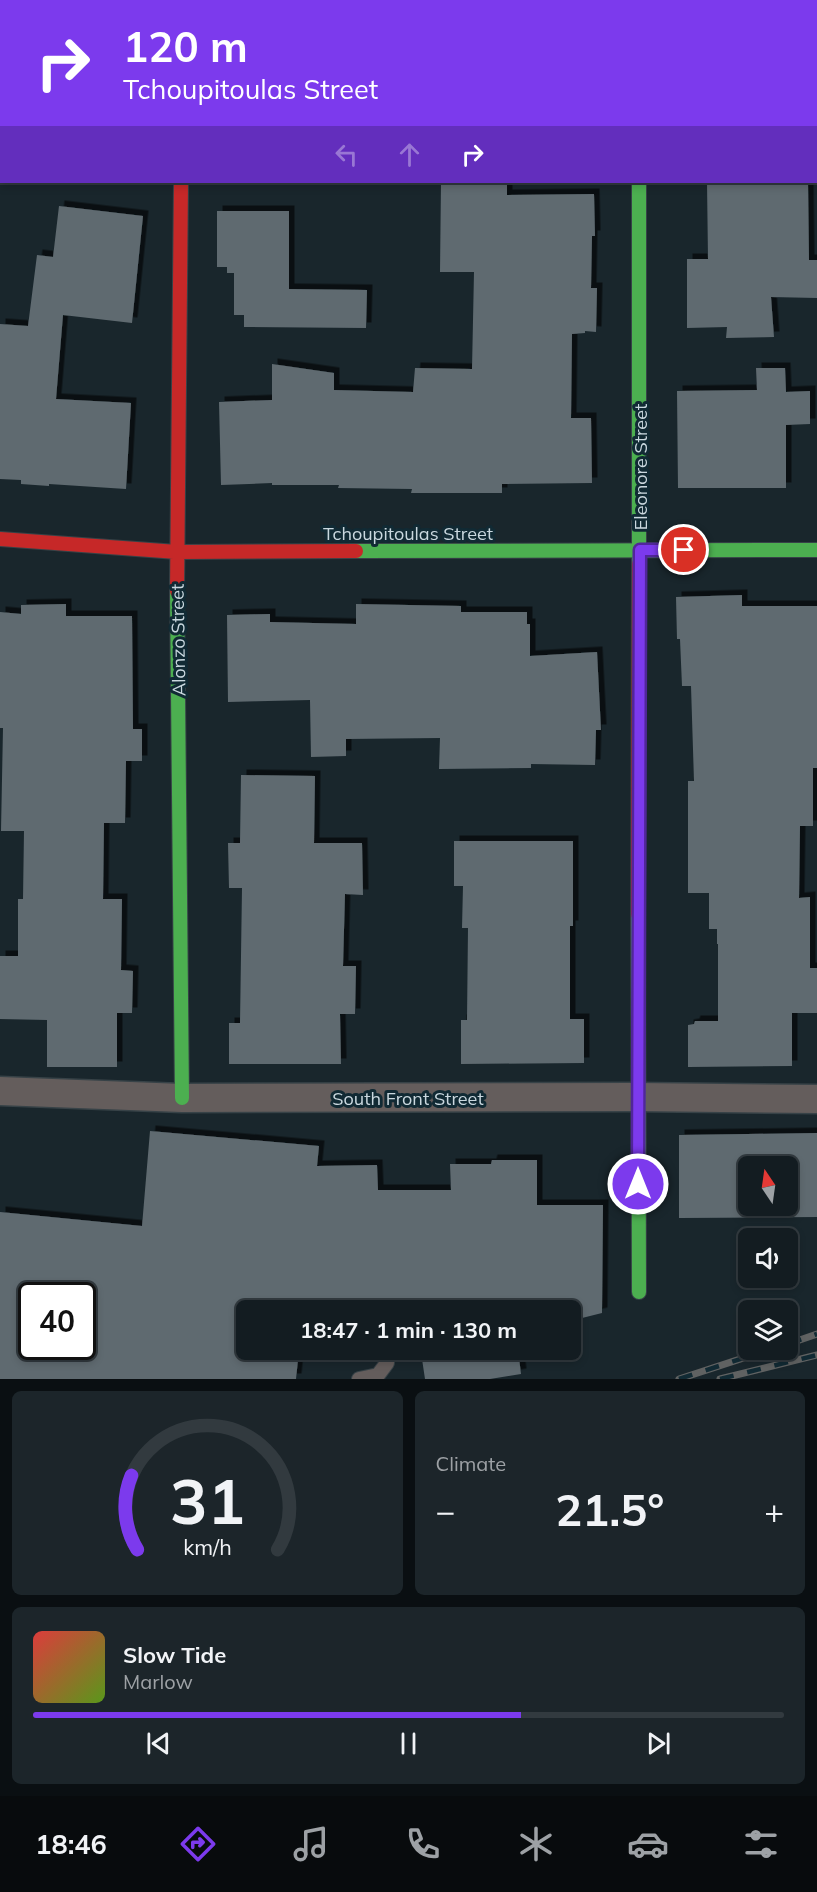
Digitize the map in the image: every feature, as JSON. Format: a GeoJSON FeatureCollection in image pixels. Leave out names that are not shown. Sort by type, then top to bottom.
{"type":"FeatureCollection","features":[{"type":"Feature","properties":{"kind":"street","name":"Alonzo Street"},"geometry":{"type":"LineString","coordinates":[[181,183],[177,552],[182,1098]]}},
{"type":"Feature","properties":{"kind":"street","name":"Eleonore Street"},"geometry":{"type":"LineString","coordinates":[[639,183],[640,550],[637,1097],[639,1292]]}},
{"type":"Feature","properties":{"kind":"street","name":"Tchoupitoulas Street"},"geometry":{"type":"LineString","coordinates":[[0,539],[177,552],[817,550]]}},
{"type":"Feature","properties":{"kind":"street","name":"South Front Street"},"geometry":{"type":"LineString","coordinates":[[0,1091],[182,1098],[817,1099]]}},
{"type":"Feature","properties":{"kind":"lane"},"geometry":{"type":"LineString","coordinates":[[359,1379],[378,1375],[387,1363]]}},
{"type":"Feature","properties":{"kind":"building"},"geometry":{"type":"Polygon","coordinates":[[[441,183],[507,183],[507,195],[594,194],[595,236],[592,236],[591,288],[597,288],[596,332],[585,331],[585,333],[572,334],[571,418],[591,418],[592,483],[502,484],[502,493],[411,493],[412,489],[338,488],[339,485],[272,485],[272,483],[221,485],[219,402],[272,400],[272,364],[334,373],[334,390],[413,392],[415,368],[472,369],[474,272],[440,272],[441,183]]]}},
{"type":"Feature","properties":{"kind":"building"},"geometry":{"type":"Polygon","coordinates":[[[707,183],[808,183],[809,260],[817,260],[817,298],[771,297],[774,337],[726,338],[727,327],[687,328],[687,259],[708,259],[707,183]]]}},
{"type":"Feature","properties":{"kind":"building"},"geometry":{"type":"Polygon","coordinates":[[[59,206],[143,216],[132,323],[63,315],[56,399],[131,403],[126,489],[21,484],[21,480],[0,479],[0,324],[28,326],[37,255],[53,257],[59,206]]]}},
{"type":"Feature","properties":{"kind":"building"},"geometry":{"type":"Polygon","coordinates":[[[217,211],[289,211],[289,289],[367,290],[366,328],[244,327],[244,315],[234,315],[234,273],[227,273],[227,267],[217,267],[217,211]]]}},
{"type":"Feature","properties":{"kind":"building"},"geometry":{"type":"Polygon","coordinates":[[[756,368],[785,368],[786,392],[810,391],[810,424],[786,425],[786,488],[678,488],[677,391],[757,390],[756,368]]]}},
{"type":"Feature","properties":{"kind":"building"},"geometry":{"type":"Polygon","coordinates":[[[742,595],[742,606],[817,606],[817,768],[813,768],[813,826],[800,826],[799,898],[810,897],[810,968],[817,968],[817,1013],[792,1013],[792,1066],[688,1067],[688,1025],[694,1024],[695,1021],[718,1021],[718,944],[717,929],[709,929],[709,893],[688,893],[688,781],[694,781],[691,686],[682,686],[680,639],[677,639],[676,597],[742,595]]]}},
{"type":"Feature","properties":{"kind":"building"},"geometry":{"type":"Polygon","coordinates":[[[66,604],[66,616],[132,616],[133,729],[142,729],[142,761],[126,761],[125,823],[104,823],[103,899],[122,899],[121,970],[133,971],[132,1013],[117,1013],[117,1067],[47,1067],[47,1020],[0,1019],[0,956],[18,956],[18,899],[23,899],[24,831],[1,831],[3,728],[0,728],[0,612],[21,614],[21,605],[66,604]]]}},
{"type":"Feature","properties":{"kind":"building"},"geometry":{"type":"Polygon","coordinates":[[[356,604],[461,606],[461,612],[527,612],[527,624],[530,624],[530,656],[597,652],[601,730],[596,730],[595,765],[531,764],[531,768],[439,769],[440,738],[346,739],[346,756],[311,757],[310,700],[228,702],[227,615],[270,614],[270,622],[356,624],[356,604]]]}},
{"type":"Feature","properties":{"kind":"building"},"geometry":{"type":"Polygon","coordinates":[[[241,775],[315,776],[314,843],[362,843],[363,895],[345,894],[343,966],[356,966],[355,1014],[340,1014],[341,1064],[229,1064],[229,1023],[240,1023],[242,888],[229,888],[228,843],[240,843],[241,775]]]}},
{"type":"Feature","properties":{"kind":"building"},"geometry":{"type":"Polygon","coordinates":[[[454,841],[573,841],[570,1019],[584,1019],[584,1063],[461,1064],[461,1020],[467,1020],[468,928],[462,928],[463,886],[454,886],[454,841]]]}},
{"type":"Feature","properties":{"kind":"building"},"geometry":{"type":"Polygon","coordinates":[[[150,1131],[319,1146],[317,1166],[377,1165],[378,1190],[451,1190],[450,1164],[491,1164],[492,1160],[537,1160],[537,1205],[603,1205],[602,1313],[581,1318],[581,1300],[236,1300],[236,1360],[298,1360],[296,1379],[0,1379],[0,1212],[142,1226],[150,1131]]]}},
{"type":"Feature","properties":{"kind":"building"},"geometry":{"type":"Polygon","coordinates":[[[817,1133],[817,1217],[679,1218],[679,1135],[817,1133]]]}},
{"type":"Feature","properties":{"kind":"building"},"geometry":{"type":"Polygon","coordinates":[[[422,1360],[519,1360],[521,1374],[490,1379],[425,1379],[422,1360]]]}},
{"type":"Feature","properties":{"kind":"railway"},"geometry":{"type":"LineString","coordinates":[[798,1341],[817,1334]]}},
{"type":"Feature","properties":{"kind":"railway"},"geometry":{"type":"LineString","coordinates":[[720,1379],[817,1355]]}},
{"type":"Feature","properties":{"kind":"railway"},"geometry":{"type":"LineString","coordinates":[[679,1379],[738,1360]]}},
{"type":"Feature","properties":{"kind":"traffic: fast"},"geometry":{"type":"LineString","coordinates":[[639,183],[639,564]]}},
{"type":"Feature","properties":{"kind":"traffic: fast"},"geometry":{"type":"LineString","coordinates":[[356,551],[817,550]]}},
{"type":"Feature","properties":{"kind":"traffic: fast"},"geometry":{"type":"LineString","coordinates":[[177,591],[182,1098]]}},
{"type":"Feature","properties":{"kind":"traffic: fast"},"geometry":{"type":"LineString","coordinates":[[638,914],[639,1292]]}},
{"type":"Feature","properties":{"kind":"traffic: jam"},"geometry":{"type":"LineString","coordinates":[[177,591],[181,183]]}},
{"type":"Feature","properties":{"kind":"traffic: jam"},"geometry":{"type":"LineString","coordinates":[[0,539],[177,552],[356,551]]}},
{"type":"Feature","properties":{"kind":"traffic: jam"},"geometry":{"type":"LineString","coordinates":[[638,914],[639,564]]}},
{"type":"Feature","properties":{"kind":"route"},"geometry":{"type":"LineString","coordinates":[[638,1184],[640,550],[684,550]]}}]}
